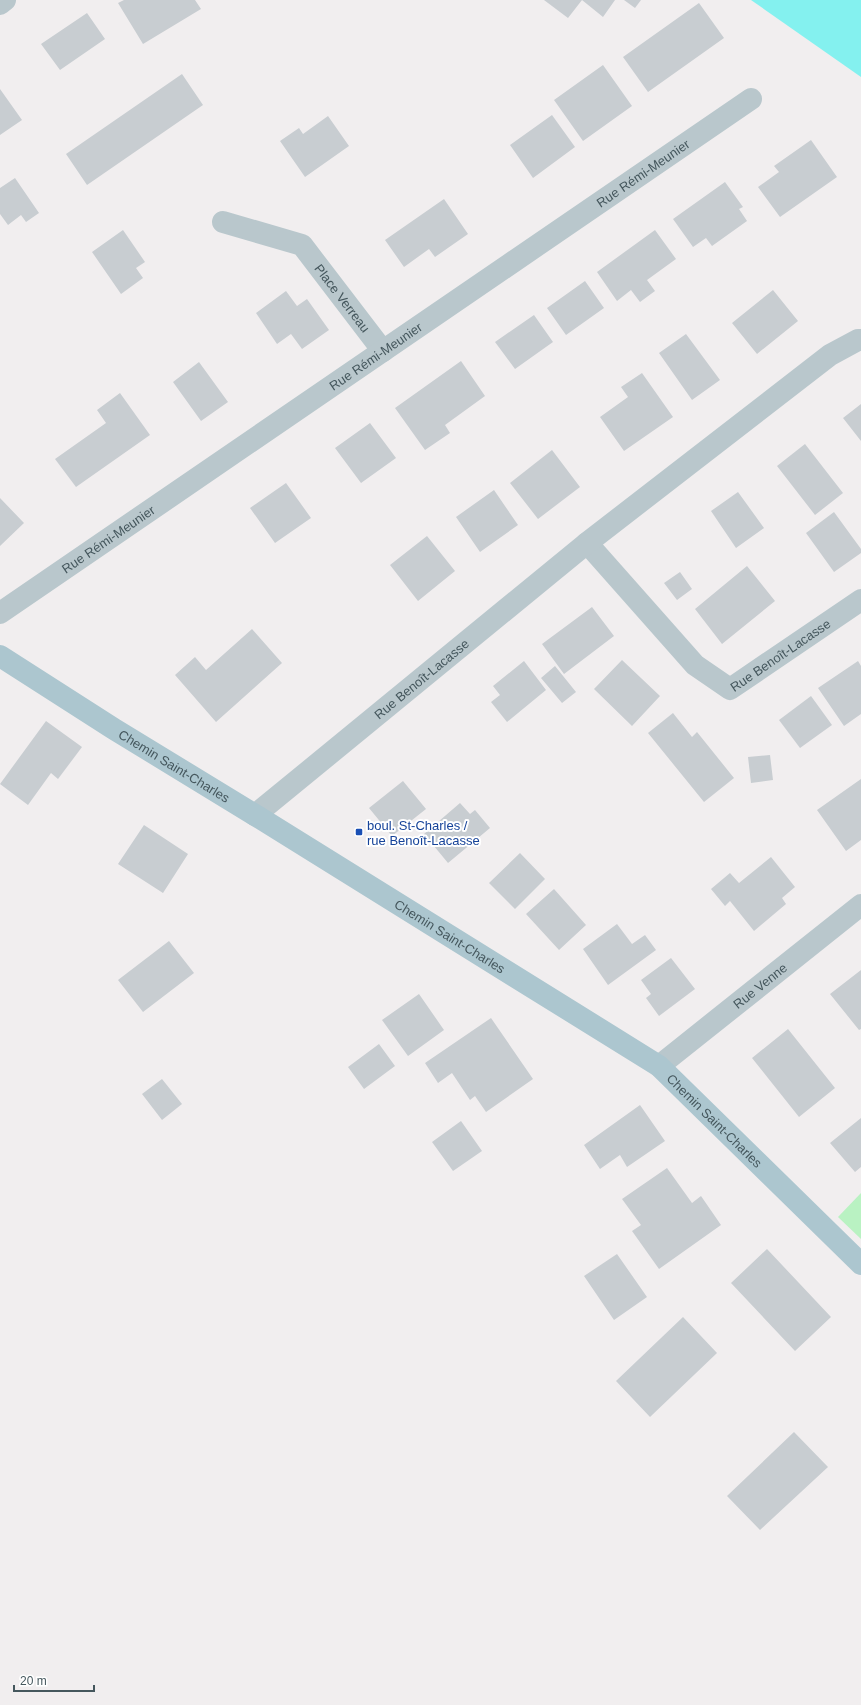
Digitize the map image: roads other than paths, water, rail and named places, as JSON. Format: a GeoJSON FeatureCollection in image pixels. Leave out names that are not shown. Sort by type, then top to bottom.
{"type":"FeatureCollection","features":[{"type":"Feature","properties":{"kind":"main road","name":"Chemin Saint-Charles"},"geometry":{"type":"LineString","coordinates":[[0,656],[114,729],[255,814],[659,1066],[861,1264]]}},
{"type":"Feature","properties":{"kind":"street"},"geometry":{"type":"LineString","coordinates":[[0,4],[5,0]]}},
{"type":"Feature","properties":{"kind":"street","name":"Rue Rémi-Meunier"},"geometry":{"type":"LineString","coordinates":[[0,613],[751,99]]}},
{"type":"Feature","properties":{"kind":"street","name":"Place Verreau"},"geometry":{"type":"LineString","coordinates":[[223,222],[302,245],[383,351]]}},
{"type":"Feature","properties":{"kind":"street","name":"Rue Benoît-Lacasse"},"geometry":{"type":"LineString","coordinates":[[255,814],[587,543],[830,355],[858,340],[861,340]]}},
{"type":"Feature","properties":{"kind":"street","name":"Rue Benoît-Lacasse"},"geometry":{"type":"LineString","coordinates":[[587,543],[695,665],[730,689],[861,600]]}},
{"type":"Feature","properties":{"kind":"street","name":"Rue Venne"},"geometry":{"type":"LineString","coordinates":[[659,1066],[861,905]]}},
{"type":"Feature","properties":{"kind":"water"},"geometry":{"type":"Polygon","coordinates":[[[751,0],[861,0],[861,77],[751,0]]]}},
{"type":"Feature","properties":{"kind":"place","name":"boul. St-Charles / rue Benoît-Lacasse"},"geometry":{"type":"Point","coordinates":[359,832]}}]}
